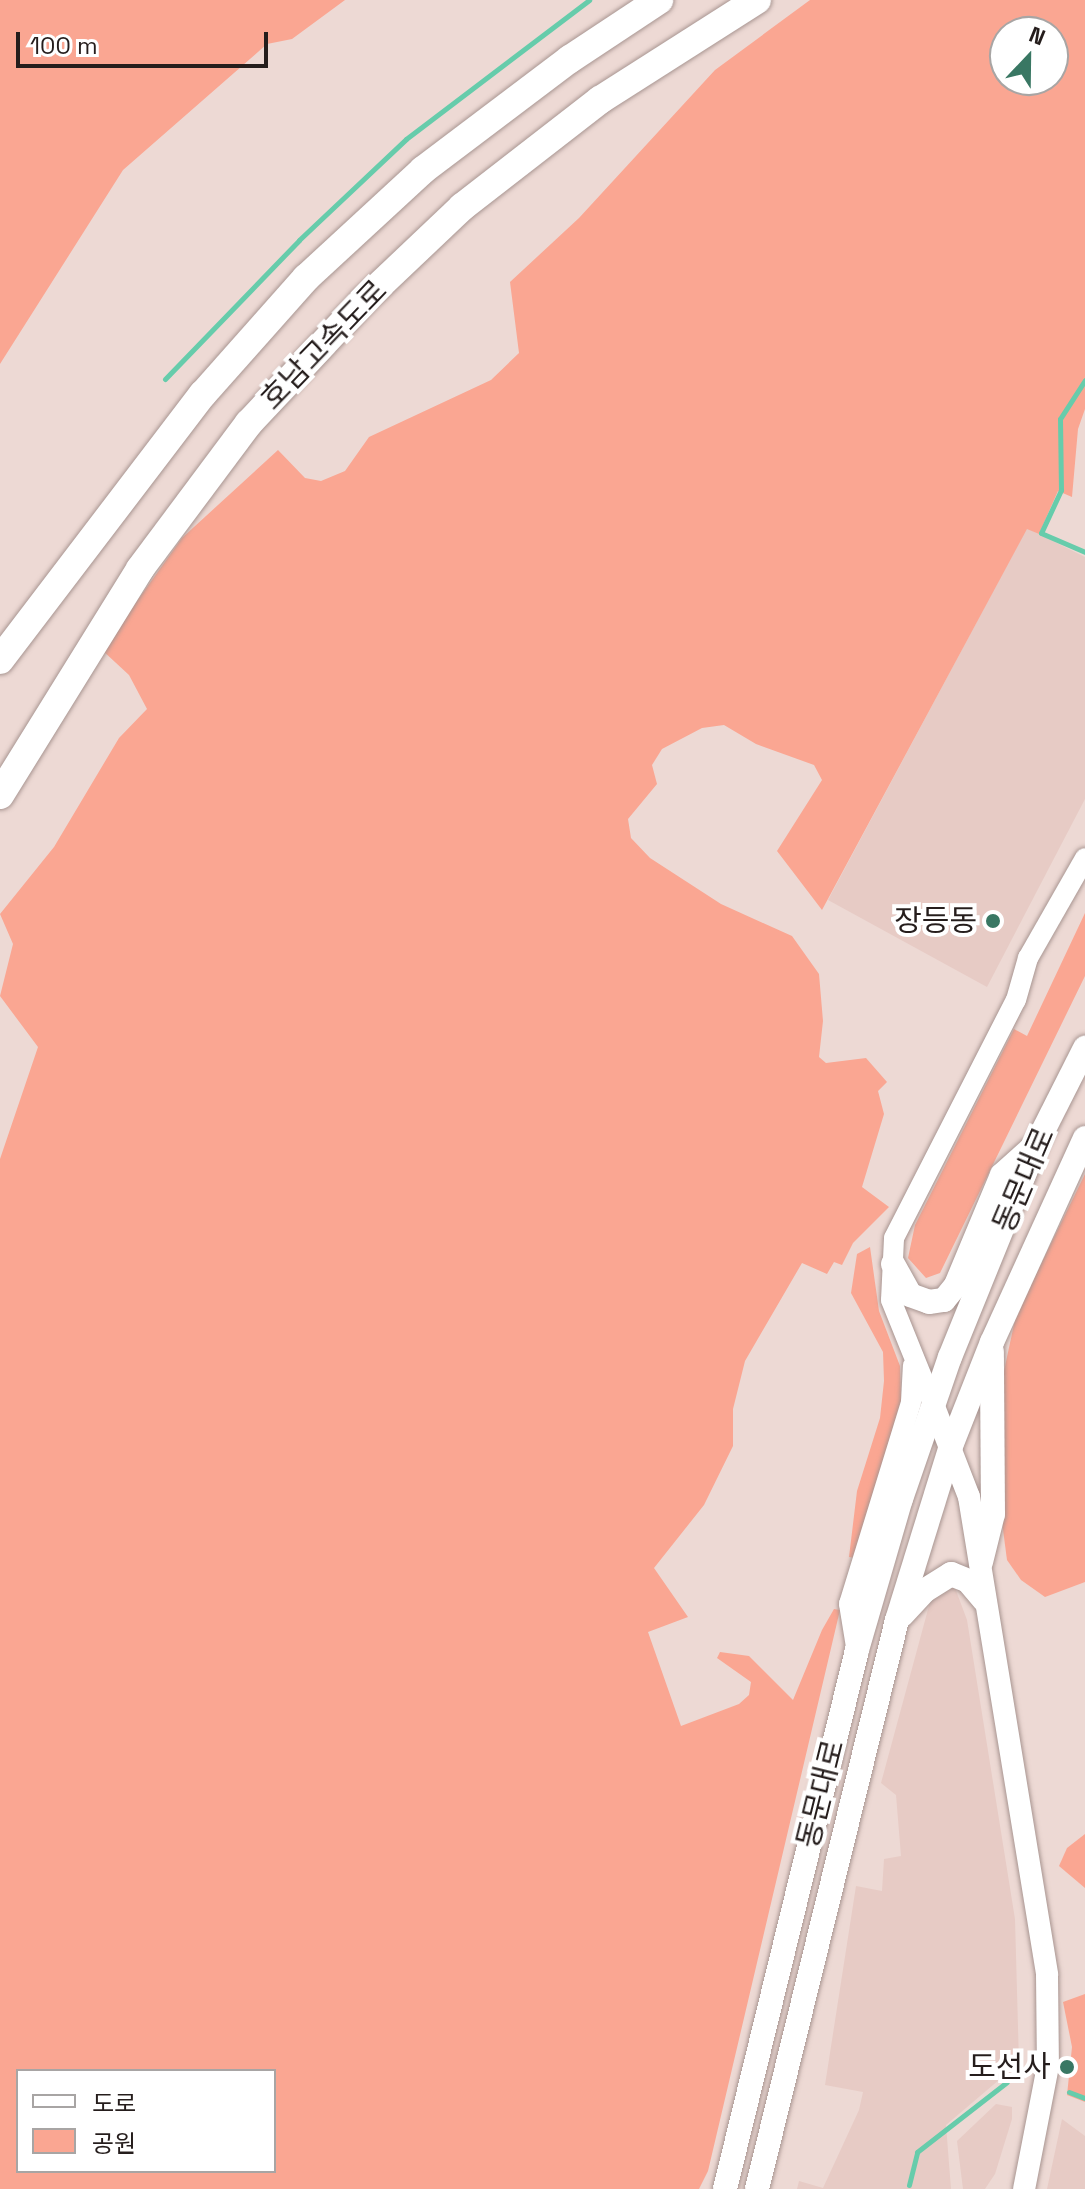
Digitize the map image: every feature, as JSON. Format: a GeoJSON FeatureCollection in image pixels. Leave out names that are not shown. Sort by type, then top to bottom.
{"type":"FeatureCollection","features":[{"type":"Feature","properties":{"kind":"highway","name":"호남고속도로"},"geometry":{"type":"LineString","coordinates":[[0,660],[203,394],[306,278],[423,170],[570,59],[659,0]]}},
{"type":"Feature","properties":{"kind":"highway","name":"호남고속도로"},"geometry":{"type":"LineString","coordinates":[[0,795],[140,569],[249,423],[363,301],[462,207],[600,100],[757,0]]}},
{"type":"Feature","properties":{"kind":"main road","name":"동문대로"},"geometry":{"type":"LineString","coordinates":[[725,2189],[857,1650],[933,1404],[1036,1145],[1085,1048]]}},
{"type":"Feature","properties":{"kind":"main road","name":"동문대로"},"geometry":{"type":"LineString","coordinates":[[757,2189],[897,1620],[951,1446],[992,1342],[1085,1138]]}},
{"type":"Feature","properties":{"kind":"main road"},"geometry":{"type":"LineString","coordinates":[[893,1264],[910,1295],[929,1302],[944,1300],[956,1285],[1002,1175],[1036,1145]]}},
{"type":"Feature","properties":{"kind":"main road"},"geometry":{"type":"LineString","coordinates":[[981,1562],[993,1514],[992,1342]]}},
{"type":"Feature","properties":{"kind":"main road"},"geometry":{"type":"LineString","coordinates":[[933,1404],[969,1497],[1047,1975],[1048,2066],[1024,2189]]}},
{"type":"Feature","properties":{"kind":"main road"},"geometry":{"type":"LineString","coordinates":[[897,1620],[924,1591],[951,1574],[968,1581],[984,1600]]}},
{"type":"Feature","properties":{"kind":"street"},"geometry":{"type":"LineString","coordinates":[[933,1404],[891,1300],[893,1264],[903,1215],[1016,1000],[1028,958],[1085,858]]}},
{"type":"Feature","properties":{"kind":"street"},"geometry":{"type":"LineString","coordinates":[[857,1650],[849,1604],[911,1402],[912,1354]]}},
{"type":"Feature","properties":{"kind":"shaded area"},"geometry":{"type":"Polygon","coordinates":[[[1027,528],[1085,557],[1085,799],[987,987],[828,900],[1027,528]]]}},
{"type":"Feature","properties":{"kind":"shaded area"},"geometry":{"type":"Polygon","coordinates":[[[954,1585],[967,1620],[1015,1919],[1019,2063],[946,2125],[951,2189],[797,2189],[799,2181],[823,2188],[859,2110],[863,2092],[825,2085],[856,1886],[882,1891],[884,1859],[901,1856],[896,1795],[881,1783],[930,1602],[935,1591],[954,1585]]]}},
{"type":"Feature","properties":{"kind":"shaded area"},"geometry":{"type":"Polygon","coordinates":[[[996,2104],[1012,2107],[1012,2119],[995,2174],[985,2189],[963,2189],[957,2141],[996,2104]]]}},
{"type":"Feature","properties":{"kind":"shaded area"},"geometry":{"type":"Polygon","coordinates":[[[1062,2119],[1085,2136],[1085,2189],[1047,2189],[1062,2119]]]}},
{"type":"Feature","properties":{"kind":"green space"},"geometry":{"type":"Polygon","coordinates":[[[0,0],[345,0],[292,39],[267,44],[123,170],[0,364],[0,0]]]}},
{"type":"Feature","properties":{"kind":"green space"},"geometry":{"type":"Polygon","coordinates":[[[810,0],[1085,0],[1085,409],[1078,429],[1072,497],[1058,491],[1039,534],[1027,529],[822,910],[777,851],[822,780],[814,765],[756,744],[724,725],[702,728],[662,749],[652,765],[657,784],[628,819],[631,838],[650,858],[721,904],[792,936],[819,974],[823,1021],[819,1057],[826,1063],[866,1058],[887,1082],[878,1091],[884,1114],[862,1187],[889,1207],[853,1243],[842,1265],[834,1262],[827,1274],[802,1263],[745,1361],[733,1409],[733,1446],[704,1505],[654,1568],[688,1617],[648,1632],[681,1726],[739,1704],[749,1695],[751,1682],[717,1658],[720,1652],[749,1656],[793,1700],[822,1630],[834,1609],[840,1610],[708,2171],[699,2189],[0,2189],[0,1159],[38,1047],[0,996],[13,944],[0,914],[54,847],[119,738],[147,709],[129,675],[102,650],[182,538],[278,450],[305,478],[321,481],[345,471],[369,437],[491,380],[519,353],[510,282],[579,218],[715,70],[810,0]]]}},
{"type":"Feature","properties":{"kind":"green space"},"geometry":{"type":"Polygon","coordinates":[[[1085,913],[1085,976],[940,1273],[926,1278],[908,1258],[915,1225],[1014,1029],[1027,1036],[1085,913]]]}},
{"type":"Feature","properties":{"kind":"green space"},"geometry":{"type":"Polygon","coordinates":[[[1085,1174],[1085,1582],[1045,1597],[1021,1580],[1007,1560],[994,1461],[1001,1385],[1016,1315],[1085,1174]]]}},
{"type":"Feature","properties":{"kind":"green space"},"geometry":{"type":"Polygon","coordinates":[[[870,1247],[879,1311],[900,1366],[901,1400],[855,1558],[849,1557],[857,1491],[880,1418],[884,1381],[883,1352],[851,1293],[857,1254],[870,1247]]]}},
{"type":"Feature","properties":{"kind":"green space"},"geometry":{"type":"Polygon","coordinates":[[[1085,1834],[1085,1888],[1059,1866],[1067,1848],[1085,1834]]]}},
{"type":"Feature","properties":{"kind":"green space"},"geometry":{"type":"Polygon","coordinates":[[[1085,1994],[1085,2102],[1067,2095],[1072,2047],[1063,2002],[1085,1994]]]}},
{"type":"Feature","properties":{"kind":"waterway"},"geometry":{"type":"LineString","coordinates":[[165,379],[299,240],[406,139],[589,0]]}},
{"type":"Feature","properties":{"kind":"waterway"},"geometry":{"type":"LineString","coordinates":[[1085,380],[1060,419],[1061,490],[1041,533],[1085,552]]}},
{"type":"Feature","properties":{"kind":"waterway"},"geometry":{"type":"LineString","coordinates":[[909,2185],[917,2152],[1007,2082]]}},
{"type":"Feature","properties":{"kind":"waterway"},"geometry":{"type":"LineString","coordinates":[[1069,2092],[1085,2098]]}},
{"type":"Feature","properties":{"kind":"place","name":"장등동"},"geometry":{"type":"Point","coordinates":[993,921]}},
{"type":"Feature","properties":{"kind":"place","name":"도선사"},"geometry":{"type":"Point","coordinates":[1067,2067]}}]}
